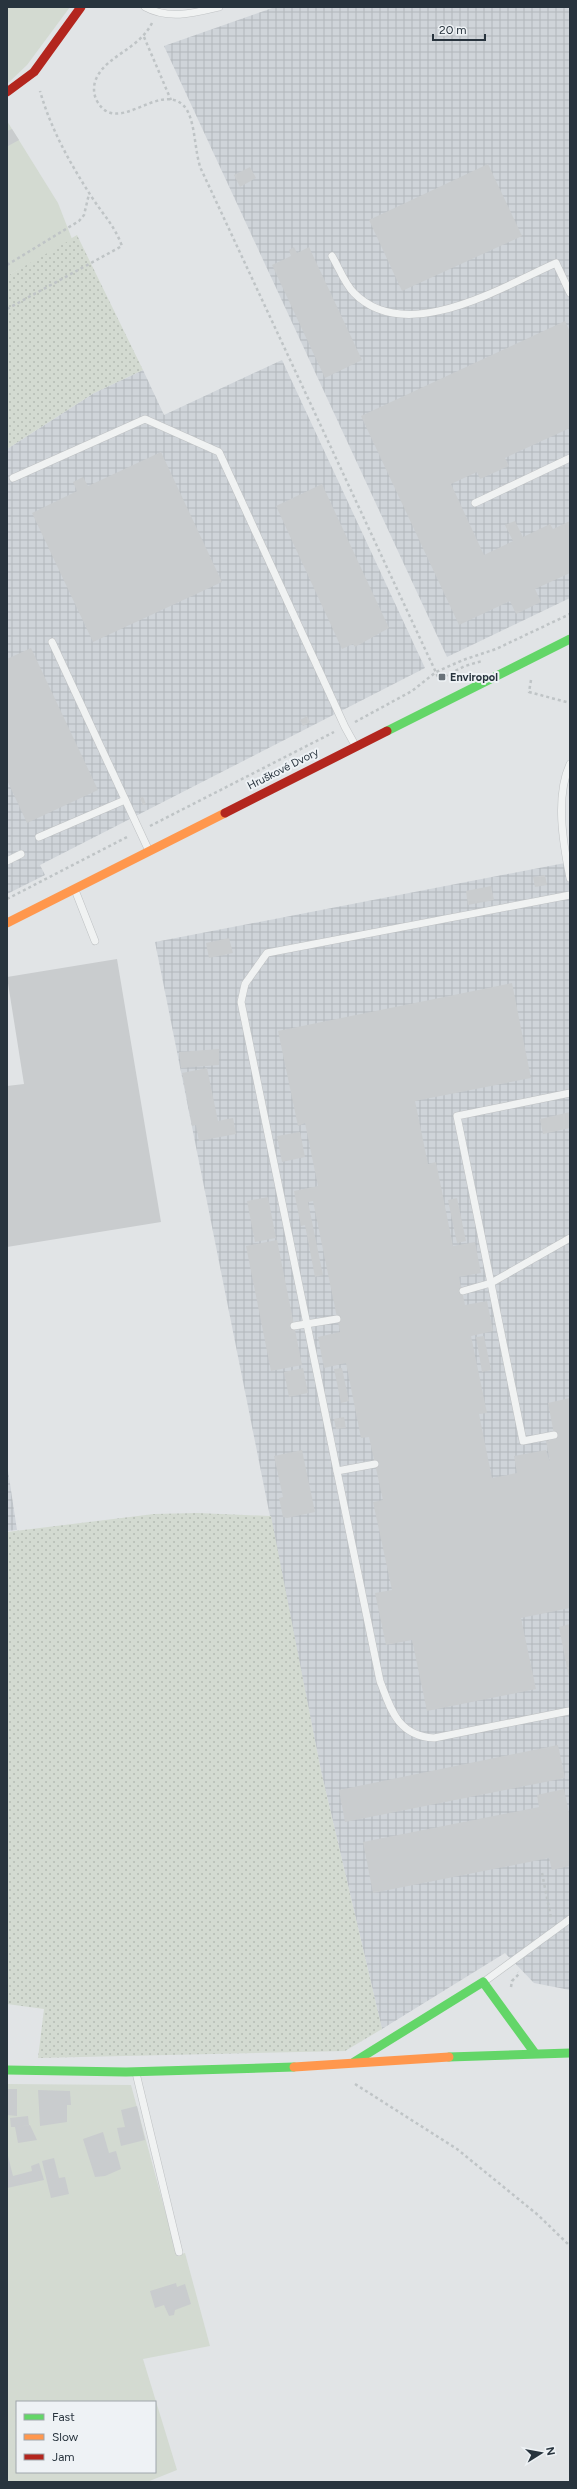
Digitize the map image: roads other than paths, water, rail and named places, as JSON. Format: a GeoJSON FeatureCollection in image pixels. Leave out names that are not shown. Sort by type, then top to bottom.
{"type":"FeatureCollection","features":[{"type":"Feature","properties":{"kind":"street"},"geometry":{"type":"LineString","coordinates":[[7,92],[34,72],[81,7]]}},
{"type":"Feature","properties":{"kind":"street","name":"Hruškové Dvory"},"geometry":{"type":"LineString","coordinates":[[7,923],[74,888],[150,852],[355,745],[570,639]]}},
{"type":"Feature","properties":{"kind":"street"},"geometry":{"type":"LineString","coordinates":[[351,2064],[483,1982],[534,2052]]}},
{"type":"Feature","properties":{"kind":"street"},"geometry":{"type":"LineString","coordinates":[[7,2070],[136,2071],[351,2064],[534,2052],[570,2052]]}},
{"type":"Feature","properties":{"kind":"lane"},"geometry":{"type":"LineString","coordinates":[[145,7],[158,14],[177,15],[219,7]]}},
{"type":"Feature","properties":{"kind":"lane"},"geometry":{"type":"LineString","coordinates":[[332,256],[353,292],[374,308],[398,315],[416,316],[465,304],[556,263],[570,293]]}},
{"type":"Feature","properties":{"kind":"lane"},"geometry":{"type":"LineString","coordinates":[[13,478],[145,419],[219,452],[345,727],[355,745]]}},
{"type":"Feature","properties":{"kind":"lane"},"geometry":{"type":"LineString","coordinates":[[475,503],[570,458]]}},
{"type":"Feature","properties":{"kind":"lane"},"geometry":{"type":"LineString","coordinates":[[52,642],[139,832],[150,852]]}},
{"type":"Feature","properties":{"kind":"lane"},"geometry":{"type":"LineString","coordinates":[[570,764],[566,774],[561,825],[570,878]]}},
{"type":"Feature","properties":{"kind":"lane"},"geometry":{"type":"LineString","coordinates":[[39,838],[125,800]]}},
{"type":"Feature","properties":{"kind":"lane"},"geometry":{"type":"LineString","coordinates":[[7,861],[21,854]]}},
{"type":"Feature","properties":{"kind":"lane"},"geometry":{"type":"LineString","coordinates":[[74,888],[95,941]]}},
{"type":"Feature","properties":{"kind":"lane"},"geometry":{"type":"LineString","coordinates":[[570,895],[267,953],[245,984],[241,1002],[380,1681],[392,1713],[407,1730],[420,1737],[434,1738],[570,1712]]}},
{"type":"Feature","properties":{"kind":"lane"},"geometry":{"type":"LineString","coordinates":[[554,1435],[523,1441],[457,1116],[570,1093]]}},
{"type":"Feature","properties":{"kind":"lane"},"geometry":{"type":"LineString","coordinates":[[463,1291],[491,1283],[570,1238]]}},
{"type":"Feature","properties":{"kind":"lane"},"geometry":{"type":"LineString","coordinates":[[294,1326],[336,1319]]}},
{"type":"Feature","properties":{"kind":"lane"},"geometry":{"type":"LineString","coordinates":[[337,1471],[375,1464]]}},
{"type":"Feature","properties":{"kind":"lane"},"geometry":{"type":"LineString","coordinates":[[483,1982],[570,1919]]}},
{"type":"Feature","properties":{"kind":"lane"},"geometry":{"type":"LineString","coordinates":[[136,2071],[179,2252]]}},
{"type":"Feature","properties":{"kind":"place","name":"Enviropol"},"geometry":{"type":"Point","coordinates":[442,677]}}]}
